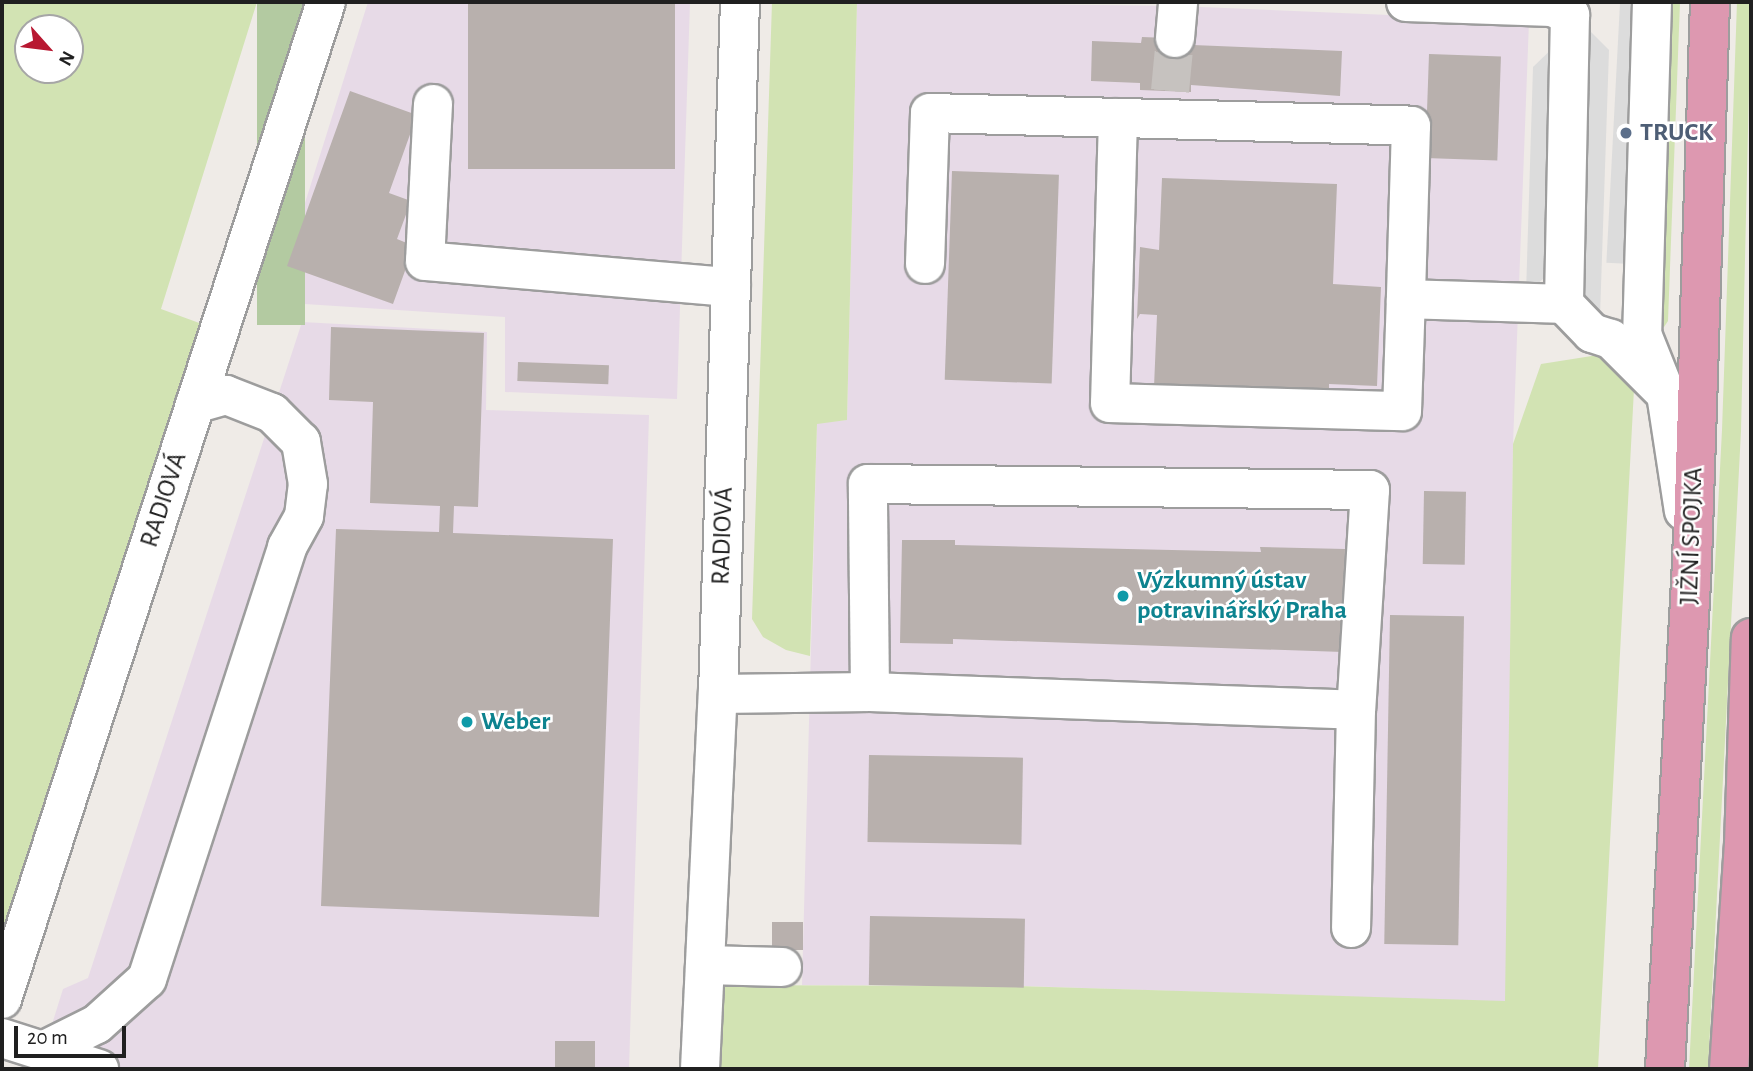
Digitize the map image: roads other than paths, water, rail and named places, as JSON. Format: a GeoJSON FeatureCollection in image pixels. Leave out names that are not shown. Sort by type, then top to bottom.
{"type":"FeatureCollection","features":[{"type":"Feature","properties":{"kind":"highway","name":"JIŽNÍ SPOJKA"},"geometry":{"type":"LineString","coordinates":[[1665,1069],[1692,562],[1710,2]]}},
{"type":"Feature","properties":{"kind":"highway"},"geometry":{"type":"LineString","coordinates":[[1730,1069],[1744,845],[1751,638]]}},
{"type":"Feature","properties":{"kind":"street","name":"RADIOVÁ"},"geometry":{"type":"LineString","coordinates":[[2,999],[326,2]]}},
{"type":"Feature","properties":{"kind":"street","name":"RADIOVÁ"},"geometry":{"type":"LineString","coordinates":[[700,1069],[718,694],[740,2]]}},
{"type":"Feature","properties":{"kind":"street"},"geometry":{"type":"LineString","coordinates":[[1406,2],[1529,4],[1577,13],[1564,303],[1588,330],[1611,339],[1666,394]]}},
{"type":"Feature","properties":{"kind":"street"},"geometry":{"type":"LineString","coordinates":[[1652,2],[1641,306],[1646,350],[1666,394],[1692,562]]}},
{"type":"Feature","properties":{"kind":"street"},"geometry":{"type":"LineString","coordinates":[[433,104],[425,261],[731,288]]}},
{"type":"Feature","properties":{"kind":"street"},"geometry":{"type":"LineString","coordinates":[[925,264],[930,113],[1118,118],[1169,105],[1410,126],[1402,411],[1110,403],[1118,118]]}},
{"type":"Feature","properties":{"kind":"street"},"geometry":{"type":"LineString","coordinates":[[1406,299],[1564,303]]}},
{"type":"Feature","properties":{"kind":"street"},"geometry":{"type":"LineString","coordinates":[[43,1051],[97,1024],[147,979],[287,547],[303,516],[308,484],[301,442],[272,413],[226,395],[195,404]]}},
{"type":"Feature","properties":{"kind":"street"},"geometry":{"type":"LineString","coordinates":[[870,692],[868,484],[1370,490],[1356,710],[1351,928]]}},
{"type":"Feature","properties":{"kind":"street"},"geometry":{"type":"LineString","coordinates":[[718,694],[870,692],[1356,710]]}},
{"type":"Feature","properties":{"kind":"street"},"geometry":{"type":"LineString","coordinates":[[705,965],[782,967]]}},
{"type":"Feature","properties":{"kind":"street"},"geometry":{"type":"LineString","coordinates":[[2,1038],[99,1069]]}},
{"type":"Feature","properties":{"kind":"tunnel"},"geometry":{"type":"LineString","coordinates":[[1170,91],[1175,38]]}},
{"type":"Feature","properties":{"kind":"place","name":"TRUCK"},"geometry":{"type":"Point","coordinates":[1626,133]}},
{"type":"Feature","properties":{"kind":"place","name":"Výzkumný ústav potravinářský Praha"},"geometry":{"type":"Point","coordinates":[1123,596]}},
{"type":"Feature","properties":{"kind":"place","name":"Weber"},"geometry":{"type":"Point","coordinates":[467,722]}}]}
